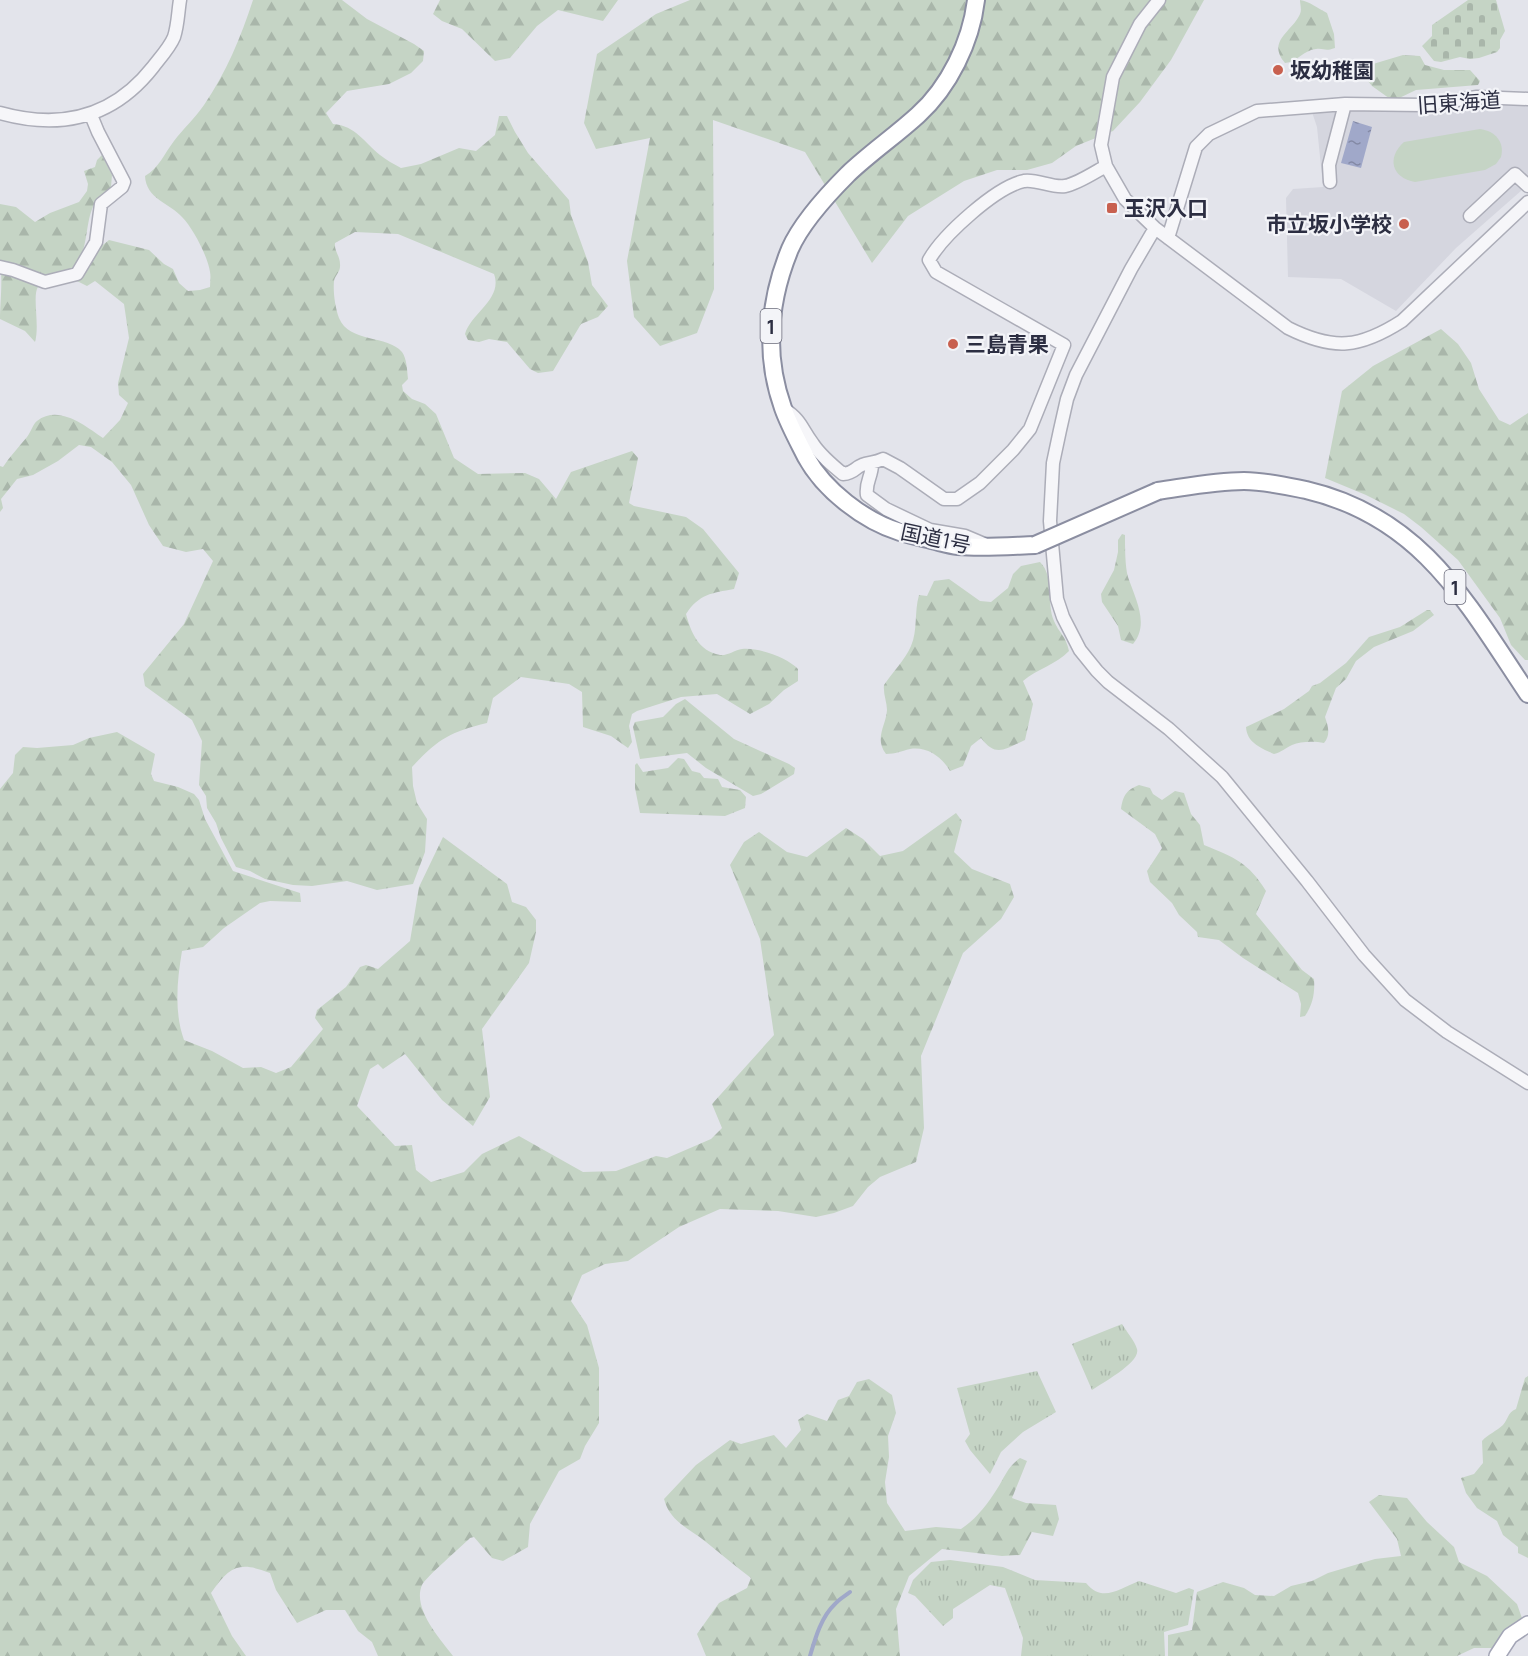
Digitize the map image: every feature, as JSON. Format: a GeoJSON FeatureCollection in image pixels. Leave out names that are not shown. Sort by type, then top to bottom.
{"type":"FeatureCollection","features":[{"type":"Feature","properties":{"kind":"highway","name":"国道1号"},"geometry":{"type":"LineString","coordinates":[[976,0],[965,44],[943,85],[920,114],[849,173],[816,208],[791,247],[776,293],[769,340],[775,382],[782,408],[811,465],[849,504],[876,522],[899,532],[955,546],[1035,545],[1158,491],[1244,481],[1281,484],[1324,495],[1355,507],[1395,528],[1428,557],[1463,596],[1528,693]]}},
{"type":"Feature","properties":{"kind":"main road"},"geometry":{"type":"LineString","coordinates":[[1497,1656],[1510,1636],[1528,1624]]}},
{"type":"Feature","properties":{"kind":"street"},"geometry":{"type":"LineString","coordinates":[[0,112],[23,119],[45,121],[91,115],[110,106],[146,76],[174,39],[180,0]]}},
{"type":"Feature","properties":{"kind":"street"},"geometry":{"type":"LineString","coordinates":[[1159,0],[1140,24],[1113,77],[1101,145],[1106,166],[1125,199],[1155,228],[1288,328],[1312,340],[1338,344],[1358,342],[1382,334],[1402,321],[1528,202]]}},
{"type":"Feature","properties":{"kind":"street","name":"旧東海道"},"geometry":{"type":"LineString","coordinates":[[1168,237],[1196,147],[1209,134],[1257,111],[1345,104],[1424,105],[1477,97],[1528,99]]}},
{"type":"Feature","properties":{"kind":"street"},"geometry":{"type":"LineString","coordinates":[[1330,182],[1329,165],[1345,104]]}},
{"type":"Feature","properties":{"kind":"street"},"geometry":{"type":"LineString","coordinates":[[0,267],[45,282],[77,274],[96,242],[101,204],[122,187],[124,182],[91,115]]}},
{"type":"Feature","properties":{"kind":"street"},"geometry":{"type":"LineString","coordinates":[[782,408],[797,418],[812,444],[843,474],[852,474],[861,465],[872,464],[883,459],[944,499],[957,498],[980,483],[1030,429],[1064,345],[936,272],[929,260],[935,249],[983,204],[1007,186],[1026,181],[1064,186],[1106,166]]}},
{"type":"Feature","properties":{"kind":"street"},"geometry":{"type":"LineString","coordinates":[[1470,216],[1515,174],[1528,186]]}},
{"type":"Feature","properties":{"kind":"street"},"geometry":{"type":"LineString","coordinates":[[1155,228],[1076,375],[1067,399],[1053,463],[1050,521],[1056,599],[1063,617],[1080,650],[1097,671],[1169,729],[1222,777],[1385,980],[1405,1000],[1447,1032],[1528,1083]]}},
{"type":"Feature","properties":{"kind":"street"},"geometry":{"type":"LineString","coordinates":[[872,464],[872,474],[866,486],[867,495],[886,509],[930,530],[964,536],[994,547]]}},
{"type":"Feature","properties":{"kind":"shaded area"},"geometry":{"type":"Polygon","coordinates":[[[1454,102],[1528,102],[1528,180],[1522,190],[1456,248],[1396,311],[1341,279],[1288,277],[1286,198],[1293,189],[1323,187],[1317,127],[1311,109],[1454,102]]]}},
{"type":"Feature","properties":{"kind":"green space"},"geometry":{"type":"Polygon","coordinates":[[[253,0],[342,0],[367,19],[424,51],[423,61],[411,73],[389,84],[347,91],[326,113],[333,124],[354,131],[382,157],[401,168],[421,164],[459,148],[476,151],[495,135],[499,116],[507,116],[528,153],[569,200],[571,215],[588,262],[592,285],[608,306],[598,317],[581,324],[553,371],[538,373],[530,369],[507,342],[489,339],[479,342],[468,340],[465,334],[491,298],[496,283],[494,274],[398,234],[355,232],[335,243],[340,267],[334,281],[334,295],[339,318],[344,326],[360,335],[388,343],[402,352],[406,361],[408,379],[402,385],[403,391],[412,399],[425,404],[436,414],[454,458],[478,474],[525,473],[539,479],[556,499],[571,472],[632,451],[638,458],[629,503],[686,517],[703,529],[739,573],[734,589],[701,598],[686,614],[697,640],[712,653],[723,655],[742,649],[756,650],[780,657],[798,669],[798,681],[769,704],[750,714],[717,694],[681,697],[637,711],[632,714],[629,726],[632,742],[628,748],[611,736],[583,727],[582,692],[569,684],[521,677],[493,698],[487,723],[445,738],[412,767],[417,803],[427,819],[425,852],[413,884],[377,890],[347,881],[312,886],[293,885],[265,879],[236,867],[221,838],[216,823],[207,808],[206,796],[199,785],[202,741],[192,720],[145,686],[143,674],[184,624],[213,561],[203,549],[186,552],[163,546],[149,525],[131,485],[112,462],[91,447],[79,445],[58,461],[33,475],[17,479],[1,499],[3,508],[0,512],[0,466],[3,467],[37,421],[45,416],[63,416],[80,423],[103,438],[120,420],[128,403],[119,395],[118,383],[129,338],[124,304],[95,281],[87,286],[77,281],[94,252],[109,240],[149,250],[173,269],[179,283],[188,291],[210,287],[209,266],[195,235],[177,212],[154,195],[146,184],[145,176],[158,165],[212,93],[232,54],[253,0]]]}},
{"type":"Feature","properties":{"kind":"green space"},"geometry":{"type":"Polygon","coordinates":[[[440,0],[618,0],[603,21],[558,10],[537,26],[510,58],[495,61],[462,29],[442,21],[433,14],[440,0]]]}},
{"type":"Feature","properties":{"kind":"green space"},"geometry":{"type":"Polygon","coordinates":[[[690,0],[1204,0],[1171,60],[1140,102],[1113,131],[1076,146],[1052,163],[1027,170],[997,170],[964,181],[908,216],[872,263],[805,152],[713,120],[714,289],[697,333],[660,346],[634,317],[627,261],[650,138],[596,149],[584,123],[597,54],[656,14],[690,0]]]}},
{"type":"Feature","properties":{"kind":"green space"},"geometry":{"type":"Polygon","coordinates":[[[1300,0],[1327,13],[1334,34],[1335,48],[1308,51],[1293,61],[1285,63],[1278,48],[1300,14],[1300,0]]]}},
{"type":"Feature","properties":{"kind":"green space"},"geometry":{"type":"Polygon","coordinates":[[[1468,0],[1496,0],[1505,31],[1500,40],[1500,48],[1497,52],[1479,58],[1460,57],[1441,62],[1434,61],[1422,46],[1432,36],[1432,25],[1468,0]]]}},
{"type":"Feature","properties":{"kind":"green space"},"geometry":{"type":"Polygon","coordinates":[[[1403,55],[1420,56],[1425,65],[1444,70],[1470,70],[1480,81],[1478,85],[1416,90],[1393,101],[1372,86],[1363,75],[1373,64],[1403,55]]]}},
{"type":"Feature","properties":{"kind":"green space"},"geometry":{"type":"Polygon","coordinates":[[[1480,129],[1498,138],[1502,147],[1501,157],[1496,164],[1485,170],[1415,182],[1401,176],[1394,166],[1395,154],[1404,142],[1480,129]]]}},
{"type":"Feature","properties":{"kind":"green space"},"geometry":{"type":"Polygon","coordinates":[[[102,155],[112,175],[111,187],[93,207],[83,250],[76,266],[68,272],[46,278],[36,291],[35,342],[25,331],[0,319],[0,204],[16,207],[35,222],[50,213],[79,202],[87,191],[88,184],[84,171],[95,167],[102,155]]]}},
{"type":"Feature","properties":{"kind":"green space"},"geometry":{"type":"Polygon","coordinates":[[[1441,329],[1458,344],[1471,363],[1479,389],[1499,420],[1510,425],[1528,413],[1528,660],[1525,660],[1511,645],[1500,618],[1458,560],[1404,514],[1325,478],[1342,391],[1373,366],[1441,329]]]}},
{"type":"Feature","properties":{"kind":"green space"},"geometry":{"type":"Polygon","coordinates":[[[1122,534],[1125,535],[1127,573],[1141,620],[1138,636],[1133,644],[1121,640],[1118,626],[1102,602],[1101,594],[1114,570],[1118,540],[1122,534]]]}},
{"type":"Feature","properties":{"kind":"green space"},"geometry":{"type":"Polygon","coordinates":[[[1040,562],[1045,568],[1049,583],[1054,621],[1069,651],[1023,681],[1033,704],[1025,740],[1006,749],[996,750],[981,738],[971,746],[963,766],[950,771],[938,757],[922,749],[886,754],[881,743],[887,710],[884,685],[911,646],[919,595],[927,596],[934,581],[949,579],[980,601],[991,602],[1008,588],[1013,574],[1021,566],[1040,562]]]}},
{"type":"Feature","properties":{"kind":"green space"},"geometry":{"type":"Polygon","coordinates":[[[1427,610],[1434,615],[1413,631],[1374,647],[1356,661],[1346,679],[1336,688],[1325,717],[1328,734],[1324,743],[1300,743],[1274,754],[1264,750],[1249,737],[1246,727],[1284,709],[1309,691],[1312,686],[1320,683],[1346,663],[1369,637],[1400,627],[1427,610]]]}},
{"type":"Feature","properties":{"kind":"green space"},"geometry":{"type":"Polygon","coordinates":[[[685,699],[734,739],[795,768],[794,774],[761,794],[753,796],[706,768],[687,753],[640,759],[633,727],[635,722],[663,717],[676,704],[685,699]]]}},
{"type":"Feature","properties":{"kind":"green space"},"geometry":{"type":"Polygon","coordinates":[[[117,732],[155,754],[151,774],[154,781],[194,794],[233,871],[300,893],[301,902],[260,903],[224,928],[203,947],[182,951],[177,996],[184,1040],[212,1051],[243,1068],[261,1067],[276,1073],[291,1067],[323,1029],[315,1018],[317,1010],[346,987],[360,967],[366,965],[378,969],[410,941],[419,887],[443,837],[507,884],[512,902],[526,907],[536,920],[536,932],[529,963],[482,1029],[490,1097],[473,1126],[442,1100],[405,1054],[383,1069],[378,1064],[370,1069],[357,1106],[395,1146],[412,1145],[416,1170],[431,1182],[464,1172],[482,1154],[519,1136],[583,1172],[616,1171],[656,1156],[667,1158],[711,1139],[722,1128],[712,1104],[774,1035],[760,939],[730,865],[744,842],[759,832],[787,852],[807,857],[846,828],[863,839],[880,856],[903,851],[956,813],[962,821],[954,852],[972,869],[1010,884],[1014,897],[1001,919],[963,953],[921,1056],[924,1128],[916,1162],[880,1177],[868,1187],[853,1206],[834,1213],[816,1217],[778,1211],[720,1209],[679,1227],[628,1261],[605,1264],[582,1275],[571,1301],[587,1325],[599,1368],[599,1423],[580,1459],[559,1471],[530,1524],[528,1547],[503,1561],[492,1558],[474,1537],[470,1538],[422,1585],[420,1594],[424,1613],[453,1656],[378,1656],[372,1642],[358,1631],[345,1610],[326,1610],[297,1623],[276,1590],[270,1573],[243,1567],[230,1572],[211,1593],[232,1636],[246,1656],[0,1656],[0,789],[13,773],[15,755],[23,747],[73,745],[89,738],[117,732]]]}},
{"type":"Feature","properties":{"kind":"green space"},"geometry":{"type":"Polygon","coordinates":[[[678,758],[684,759],[692,771],[700,773],[704,778],[718,779],[722,787],[740,790],[746,797],[745,808],[725,816],[640,813],[635,788],[635,765],[637,763],[643,772],[668,768],[678,758]]]}},
{"type":"Feature","properties":{"kind":"green space"},"geometry":{"type":"Polygon","coordinates":[[[1139,785],[1150,788],[1153,794],[1162,800],[1175,791],[1184,793],[1191,814],[1200,825],[1204,845],[1240,862],[1259,881],[1266,891],[1256,914],[1302,970],[1314,979],[1313,998],[1305,1016],[1300,1017],[1301,1004],[1298,993],[1219,940],[1198,937],[1197,932],[1179,915],[1172,903],[1150,882],[1147,871],[1162,848],[1155,834],[1121,809],[1126,794],[1139,785]]]}},
{"type":"Feature","properties":{"kind":"green space"},"geometry":{"type":"Polygon","coordinates":[[[1122,1324],[1136,1346],[1137,1354],[1127,1366],[1092,1390],[1072,1344],[1122,1324]]]}},
{"type":"Feature","properties":{"kind":"green space"},"geometry":{"type":"Polygon","coordinates":[[[1037,1371],[1056,1412],[1023,1432],[1001,1452],[990,1474],[965,1441],[970,1434],[957,1388],[1037,1371]]]}},
{"type":"Feature","properties":{"kind":"green space"},"geometry":{"type":"Polygon","coordinates":[[[1528,1376],[1528,1558],[1518,1553],[1518,1547],[1503,1535],[1497,1521],[1477,1508],[1466,1493],[1461,1478],[1474,1474],[1483,1463],[1482,1441],[1503,1425],[1516,1409],[1525,1378],[1528,1376]]]}},
{"type":"Feature","properties":{"kind":"green space"},"geometry":{"type":"Polygon","coordinates":[[[869,1379],[892,1395],[896,1413],[888,1436],[889,1457],[885,1482],[887,1503],[905,1531],[936,1527],[961,1529],[981,1511],[1009,1468],[1020,1458],[1027,1461],[1012,1498],[1026,1503],[1056,1505],[1059,1519],[1053,1536],[1032,1532],[1020,1555],[1002,1556],[942,1549],[909,1576],[896,1609],[900,1656],[706,1656],[697,1634],[719,1603],[747,1588],[751,1578],[675,1519],[664,1499],[696,1465],[730,1440],[741,1444],[774,1435],[786,1448],[801,1430],[798,1420],[807,1414],[827,1421],[838,1400],[849,1396],[857,1382],[869,1379]]]}},
{"type":"Feature","properties":{"kind":"green space"},"geometry":{"type":"Polygon","coordinates":[[[1379,1495],[1407,1498],[1427,1522],[1454,1547],[1459,1562],[1487,1576],[1517,1604],[1523,1621],[1493,1648],[1474,1648],[1457,1656],[1168,1656],[1168,1635],[1192,1630],[1197,1592],[1223,1582],[1244,1588],[1255,1595],[1274,1596],[1291,1586],[1312,1581],[1328,1573],[1375,1559],[1401,1556],[1397,1539],[1369,1502],[1379,1495]]]}},
{"type":"Feature","properties":{"kind":"green space"},"geometry":{"type":"Polygon","coordinates":[[[950,1560],[1003,1567],[1035,1580],[1086,1583],[1092,1589],[1105,1593],[1139,1581],[1176,1593],[1189,1588],[1194,1590],[1188,1625],[1164,1632],[1165,1656],[1021,1656],[1023,1638],[1005,1588],[990,1585],[953,1609],[953,1618],[943,1626],[915,1596],[908,1593],[913,1580],[931,1562],[950,1560]]]}},
{"type":"Feature","properties":{"kind":"water"},"geometry":{"type":"Polygon","coordinates":[[[1353,121],[1372,127],[1361,168],[1341,163],[1353,121]]]}},
{"type":"Feature","properties":{"kind":"waterway"},"geometry":{"type":"LineString","coordinates":[[810,1656],[826,1615],[850,1592]]}},
{"type":"Feature","properties":{"kind":"place","name":"坂幼稚園"},"geometry":{"type":"Point","coordinates":[1278,70]}},
{"type":"Feature","properties":{"kind":"place","name":"玉沢入口"},"geometry":{"type":"Point","coordinates":[1112,208]}},
{"type":"Feature","properties":{"kind":"place","name":"市立坂小学校"},"geometry":{"type":"Point","coordinates":[1404,224]}},
{"type":"Feature","properties":{"kind":"place","name":"三島青果"},"geometry":{"type":"Point","coordinates":[953,344]}}]}
